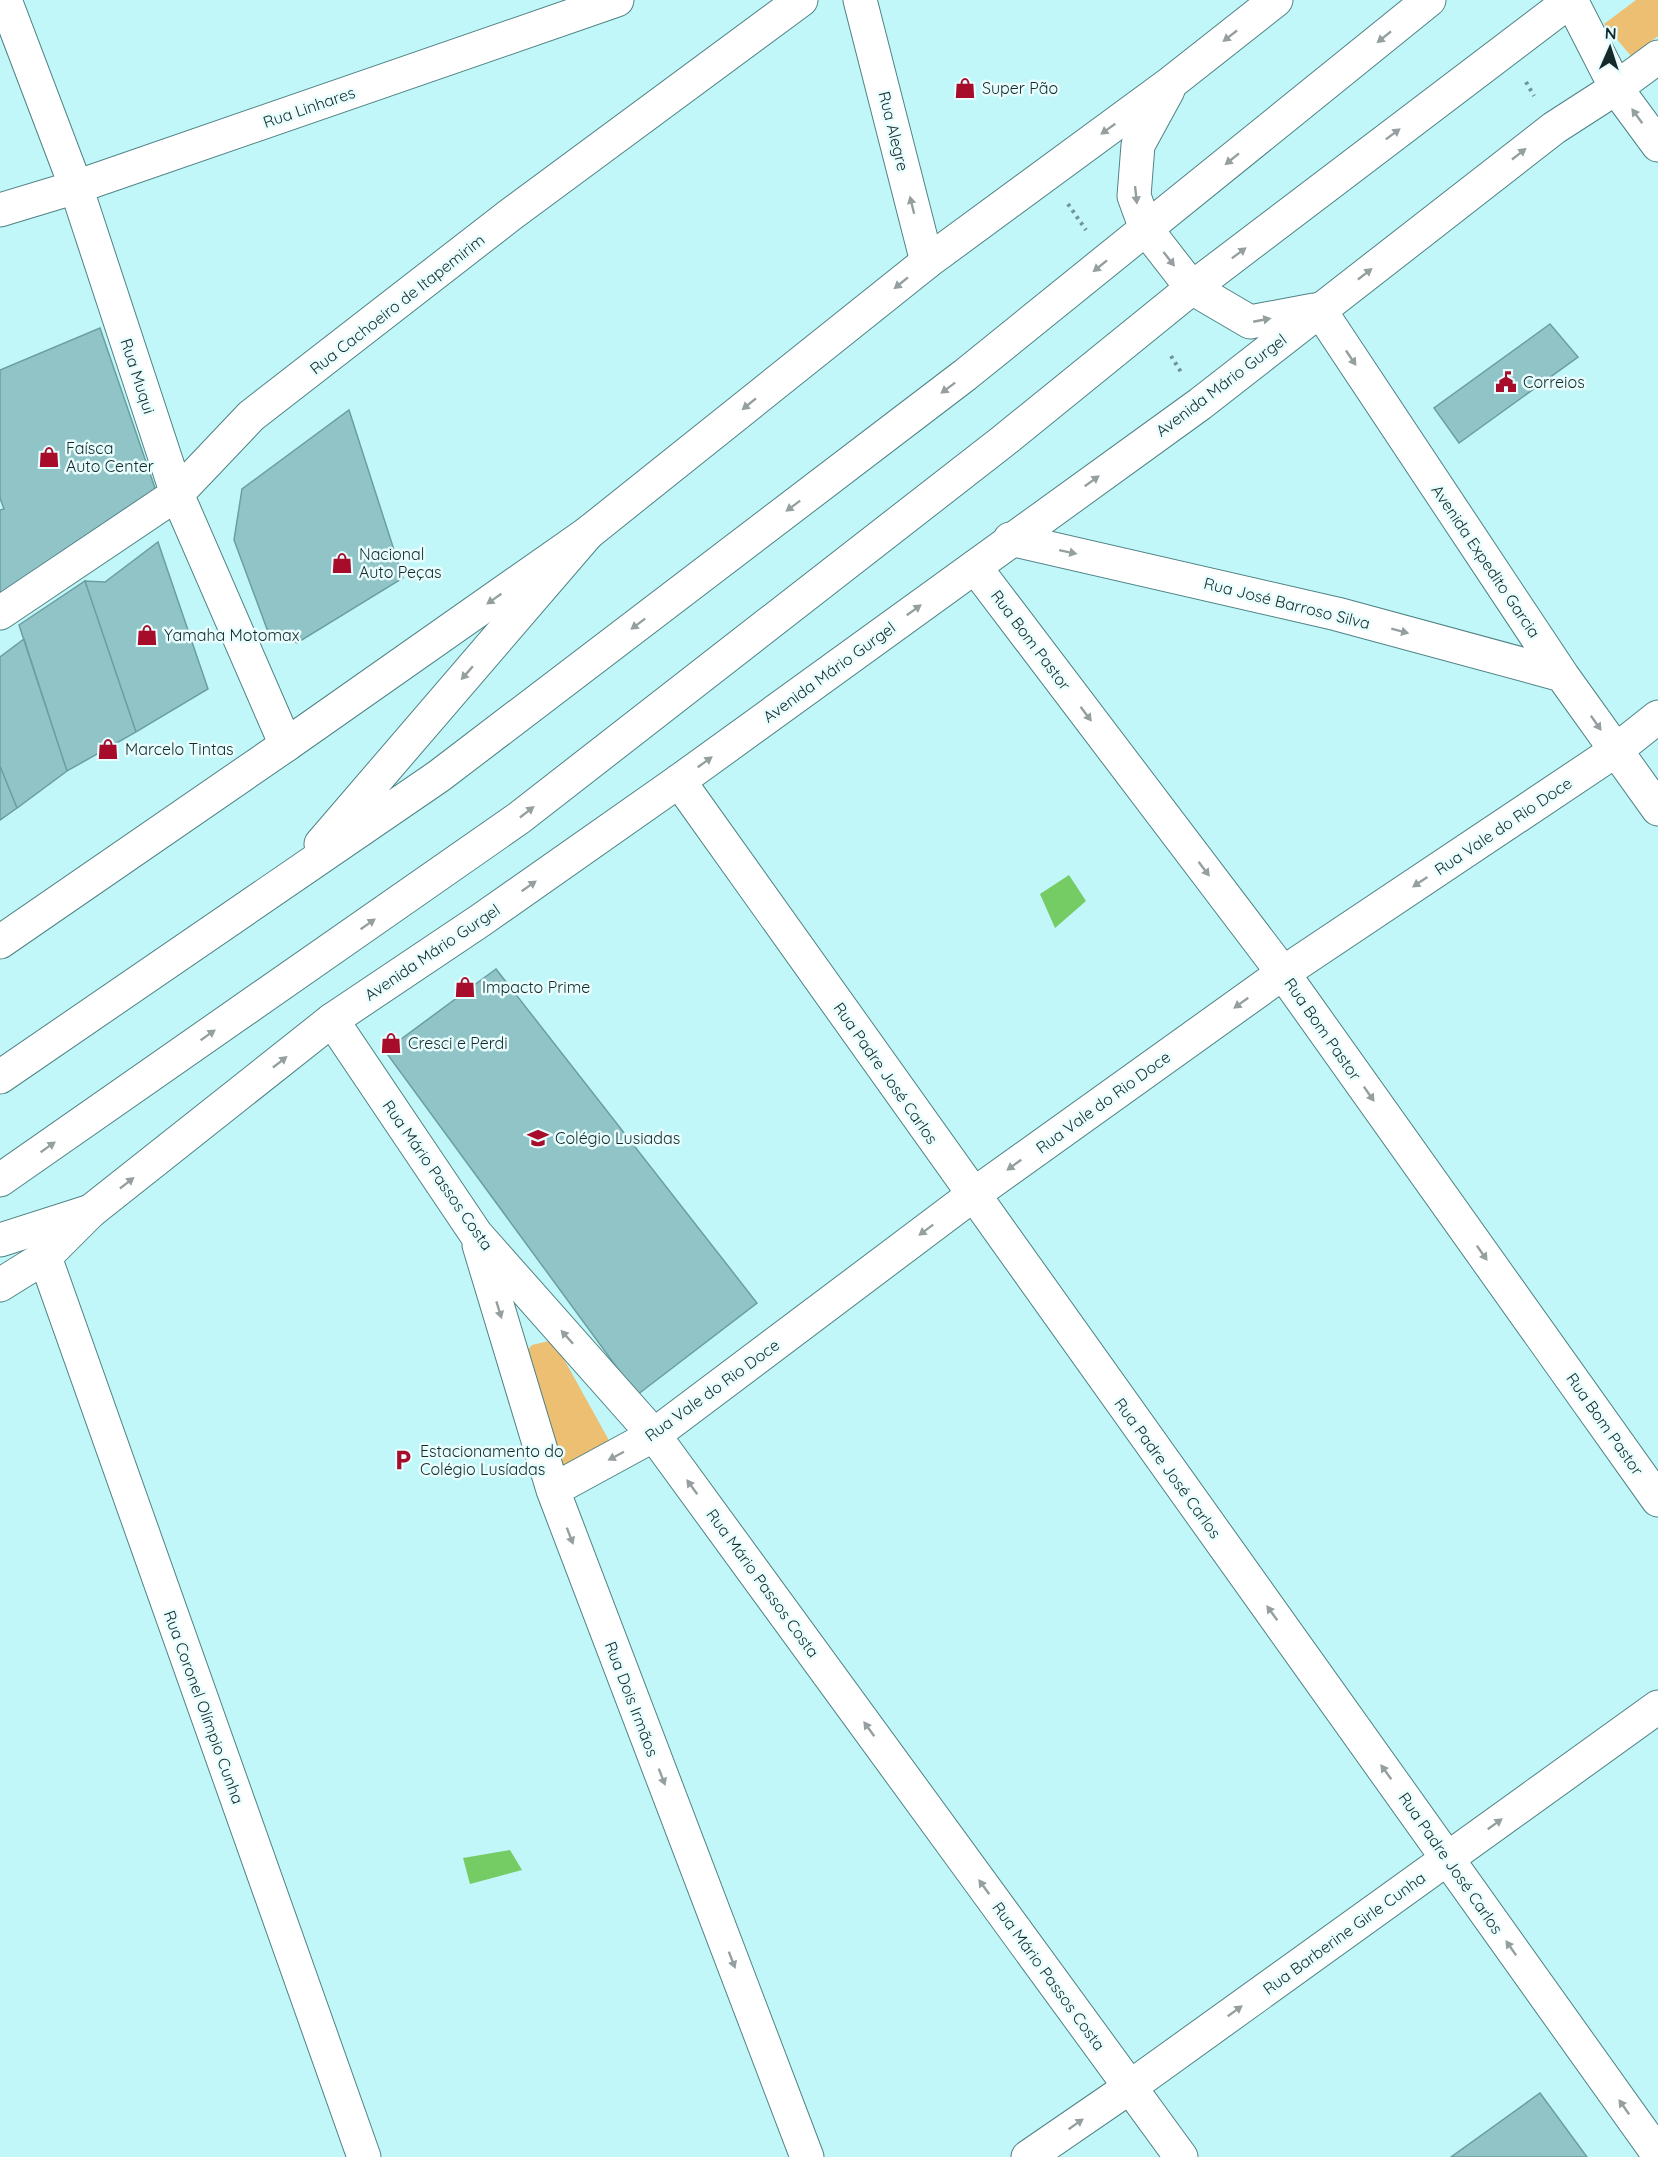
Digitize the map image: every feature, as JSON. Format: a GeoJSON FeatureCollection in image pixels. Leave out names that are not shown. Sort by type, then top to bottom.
{"type":"FeatureCollection","features":[{"type":"Feature","properties":{"kind":"street","name":"Rua Muqui"},"geometry":{"type":"LineString","coordinates":[[5,0],[76,188],[177,494],[286,745]]}},
{"type":"Feature","properties":{"kind":"street","name":"Rua Linhares"},"geometry":{"type":"LineString","coordinates":[[0,210],[76,188],[616,0]]}},
{"type":"Feature","properties":{"kind":"street","name":"Rua Cachoeiro de Itapemirim"},"geometry":{"type":"LineString","coordinates":[[0,613],[177,494],[251,416],[510,215],[801,0]]}},
{"type":"Feature","properties":{"kind":"street","name":"Rua Alegre"},"geometry":{"type":"LineString","coordinates":[[860,0],[927,262]]}},
{"type":"Feature","properties":{"kind":"street"},"geometry":{"type":"LineString","coordinates":[[0,942],[588,533],[927,262],[1172,82],[1276,0]]}},
{"type":"Feature","properties":{"kind":"street"},"geometry":{"type":"LineString","coordinates":[[0,1077],[458,762],[965,375],[1429,0]]}},
{"type":"Feature","properties":{"kind":"street"},"geometry":{"type":"LineString","coordinates":[[0,1180],[519,818],[1002,442],[1192,288],[1571,0],[1616,88],[1658,145]]}},
{"type":"Feature","properties":{"kind":"street","name":"Avenida Mário Gurgel"},"geometry":{"type":"LineString","coordinates":[[0,1285],[45,1257],[91,1211],[332,1020],[481,920],[679,781],[975,567],[1010,539],[1200,404],[1554,128],[1616,88],[1658,57]]}},
{"type":"Feature","properties":{"kind":"street"},"geometry":{"type":"LineString","coordinates":[[1172,82],[1138,145],[1134,196],[1146,229],[1192,288],[1250,322],[1319,309]]}},
{"type":"Feature","properties":{"kind":"street","name":"Avenida Expedito Garcia"},"geometry":{"type":"LineString","coordinates":[[1319,309],[1562,675],[1658,809]]}},
{"type":"Feature","properties":{"kind":"street"},"geometry":{"type":"LineString","coordinates":[[292,877],[588,533]]}},
{"type":"Feature","properties":{"kind":"street","name":"Rua José Barroso Silva"},"geometry":{"type":"LineString","coordinates":[[1010,539],[1337,614],[1562,675]]}},
{"type":"Feature","properties":{"kind":"street","name":"Rua Bom Pastor"},"geometry":{"type":"LineString","coordinates":[[975,567],[1283,973],[1658,1500]]}},
{"type":"Feature","properties":{"kind":"street","name":"Rua Vale do Rio Doce"},"geometry":{"type":"LineString","coordinates":[[553,1490],[654,1435],[973,1195],[1283,973],[1615,751],[1658,717]]}},
{"type":"Feature","properties":{"kind":"street","name":"Rua Padre José Carlos"},"geometry":{"type":"LineString","coordinates":[[679,781],[1658,2154]]}},
{"type":"Feature","properties":{"kind":"street","name":"Rua Mário Passos Costa"},"geometry":{"type":"LineString","coordinates":[[332,1020],[476,1234],[654,1435],[1181,2157]]}},
{"type":"Feature","properties":{"kind":"street"},"geometry":{"type":"LineString","coordinates":[[0,1240],[91,1211]]}},
{"type":"Feature","properties":{"kind":"street","name":"Rua Dois Irmãos"},"geometry":{"type":"LineString","coordinates":[[476,1234],[553,1490],[807,2157]]}},
{"type":"Feature","properties":{"kind":"street","name":"Rua Coronel Olímpio Cunha"},"geometry":{"type":"LineString","coordinates":[[45,1257],[364,2157]]}},
{"type":"Feature","properties":{"kind":"street","name":"Rua Barberine Girle Cunha"},"geometry":{"type":"LineString","coordinates":[[1028,2157],[1658,1707]]}},
{"type":"Feature","properties":{"kind":"shaded area"},"geometry":{"type":"Polygon","coordinates":[[[1636,0],[1658,0],[1658,36],[1631,56],[1604,24],[1636,0]]]}},
{"type":"Feature","properties":{"kind":"shaded area"},"geometry":{"type":"Polygon","coordinates":[[[1069,875],[1086,901],[1055,928],[1040,894],[1069,875]]]}},
{"type":"Feature","properties":{"kind":"shaded area"},"geometry":{"type":"Polygon","coordinates":[[[549,1341],[555,1343],[611,1444],[561,1470],[525,1352],[532,1345],[549,1341]]]}},
{"type":"Feature","properties":{"kind":"shaded area"},"geometry":{"type":"Polygon","coordinates":[[[510,1850],[522,1870],[470,1884],[463,1858],[510,1850]]]}},
{"type":"Feature","properties":{"kind":"building","name":"Correios"},"geometry":{"type":"Polygon","coordinates":[[[1550,324],[1578,357],[1459,443],[1434,408],[1550,324]]]}},
{"type":"Feature","properties":{"kind":"building"},"geometry":{"type":"Polygon","coordinates":[[[100,328],[156,491],[0,593],[0,510],[4,509],[0,498],[0,370],[100,328]]]}},
{"type":"Feature","properties":{"kind":"building"},"geometry":{"type":"Polygon","coordinates":[[[349,410],[403,578],[297,643],[267,629],[234,540],[242,489],[349,410]]]}},
{"type":"Feature","properties":{"kind":"building","name":"Yamaha Motomax"},"geometry":{"type":"Polygon","coordinates":[[[158,542],[208,689],[136,732],[85,581],[105,582],[158,542]]]}},
{"type":"Feature","properties":{"kind":"building"},"geometry":{"type":"Polygon","coordinates":[[[85,581],[136,732],[67,771],[19,625],[85,581]]]}},
{"type":"Feature","properties":{"kind":"building"},"geometry":{"type":"Polygon","coordinates":[[[24,639],[67,771],[17,808],[0,766],[0,657],[24,639]]]}},
{"type":"Feature","properties":{"kind":"building"},"geometry":{"type":"Polygon","coordinates":[[[0,766],[17,808],[0,820],[0,766]]]}},
{"type":"Feature","properties":{"kind":"building","name":"Colégio Lusiadas"},"geometry":{"type":"Polygon","coordinates":[[[496,969],[757,1303],[637,1395],[385,1051],[496,969]]]}},
{"type":"Feature","properties":{"kind":"building"},"geometry":{"type":"Polygon","coordinates":[[[1540,2093],[1587,2157],[1451,2157],[1540,2093]]]}},
{"type":"Feature","properties":{"kind":"place","name":"Super Pão"},"geometry":{"type":"Point","coordinates":[965,88]}},
{"type":"Feature","properties":{"kind":"place","name":"Correios"},"geometry":{"type":"Point","coordinates":[1506,382]}},
{"type":"Feature","properties":{"kind":"place","name":"Faísca Auto Center"},"geometry":{"type":"Point","coordinates":[49,457]}},
{"type":"Feature","properties":{"kind":"place","name":"Nacional Auto Peças"},"geometry":{"type":"Point","coordinates":[342,563]}},
{"type":"Feature","properties":{"kind":"place","name":"Yamaha Motomax"},"geometry":{"type":"Point","coordinates":[147,635]}},
{"type":"Feature","properties":{"kind":"place","name":"Marcelo Tintas"},"geometry":{"type":"Point","coordinates":[108,749]}},
{"type":"Feature","properties":{"kind":"place","name":"Impacto Prime"},"geometry":{"type":"Point","coordinates":[465,987]}},
{"type":"Feature","properties":{"kind":"place","name":"Cresci e Perdi"},"geometry":{"type":"Point","coordinates":[391,1043]}},
{"type":"Feature","properties":{"kind":"place","name":"Colégio Lusiadas"},"geometry":{"type":"Point","coordinates":[538,1138]}},
{"type":"Feature","properties":{"kind":"place","name":"Estacionamento do Colégio Lusíadas"},"geometry":{"type":"Point","coordinates":[403,1460]}}]}
